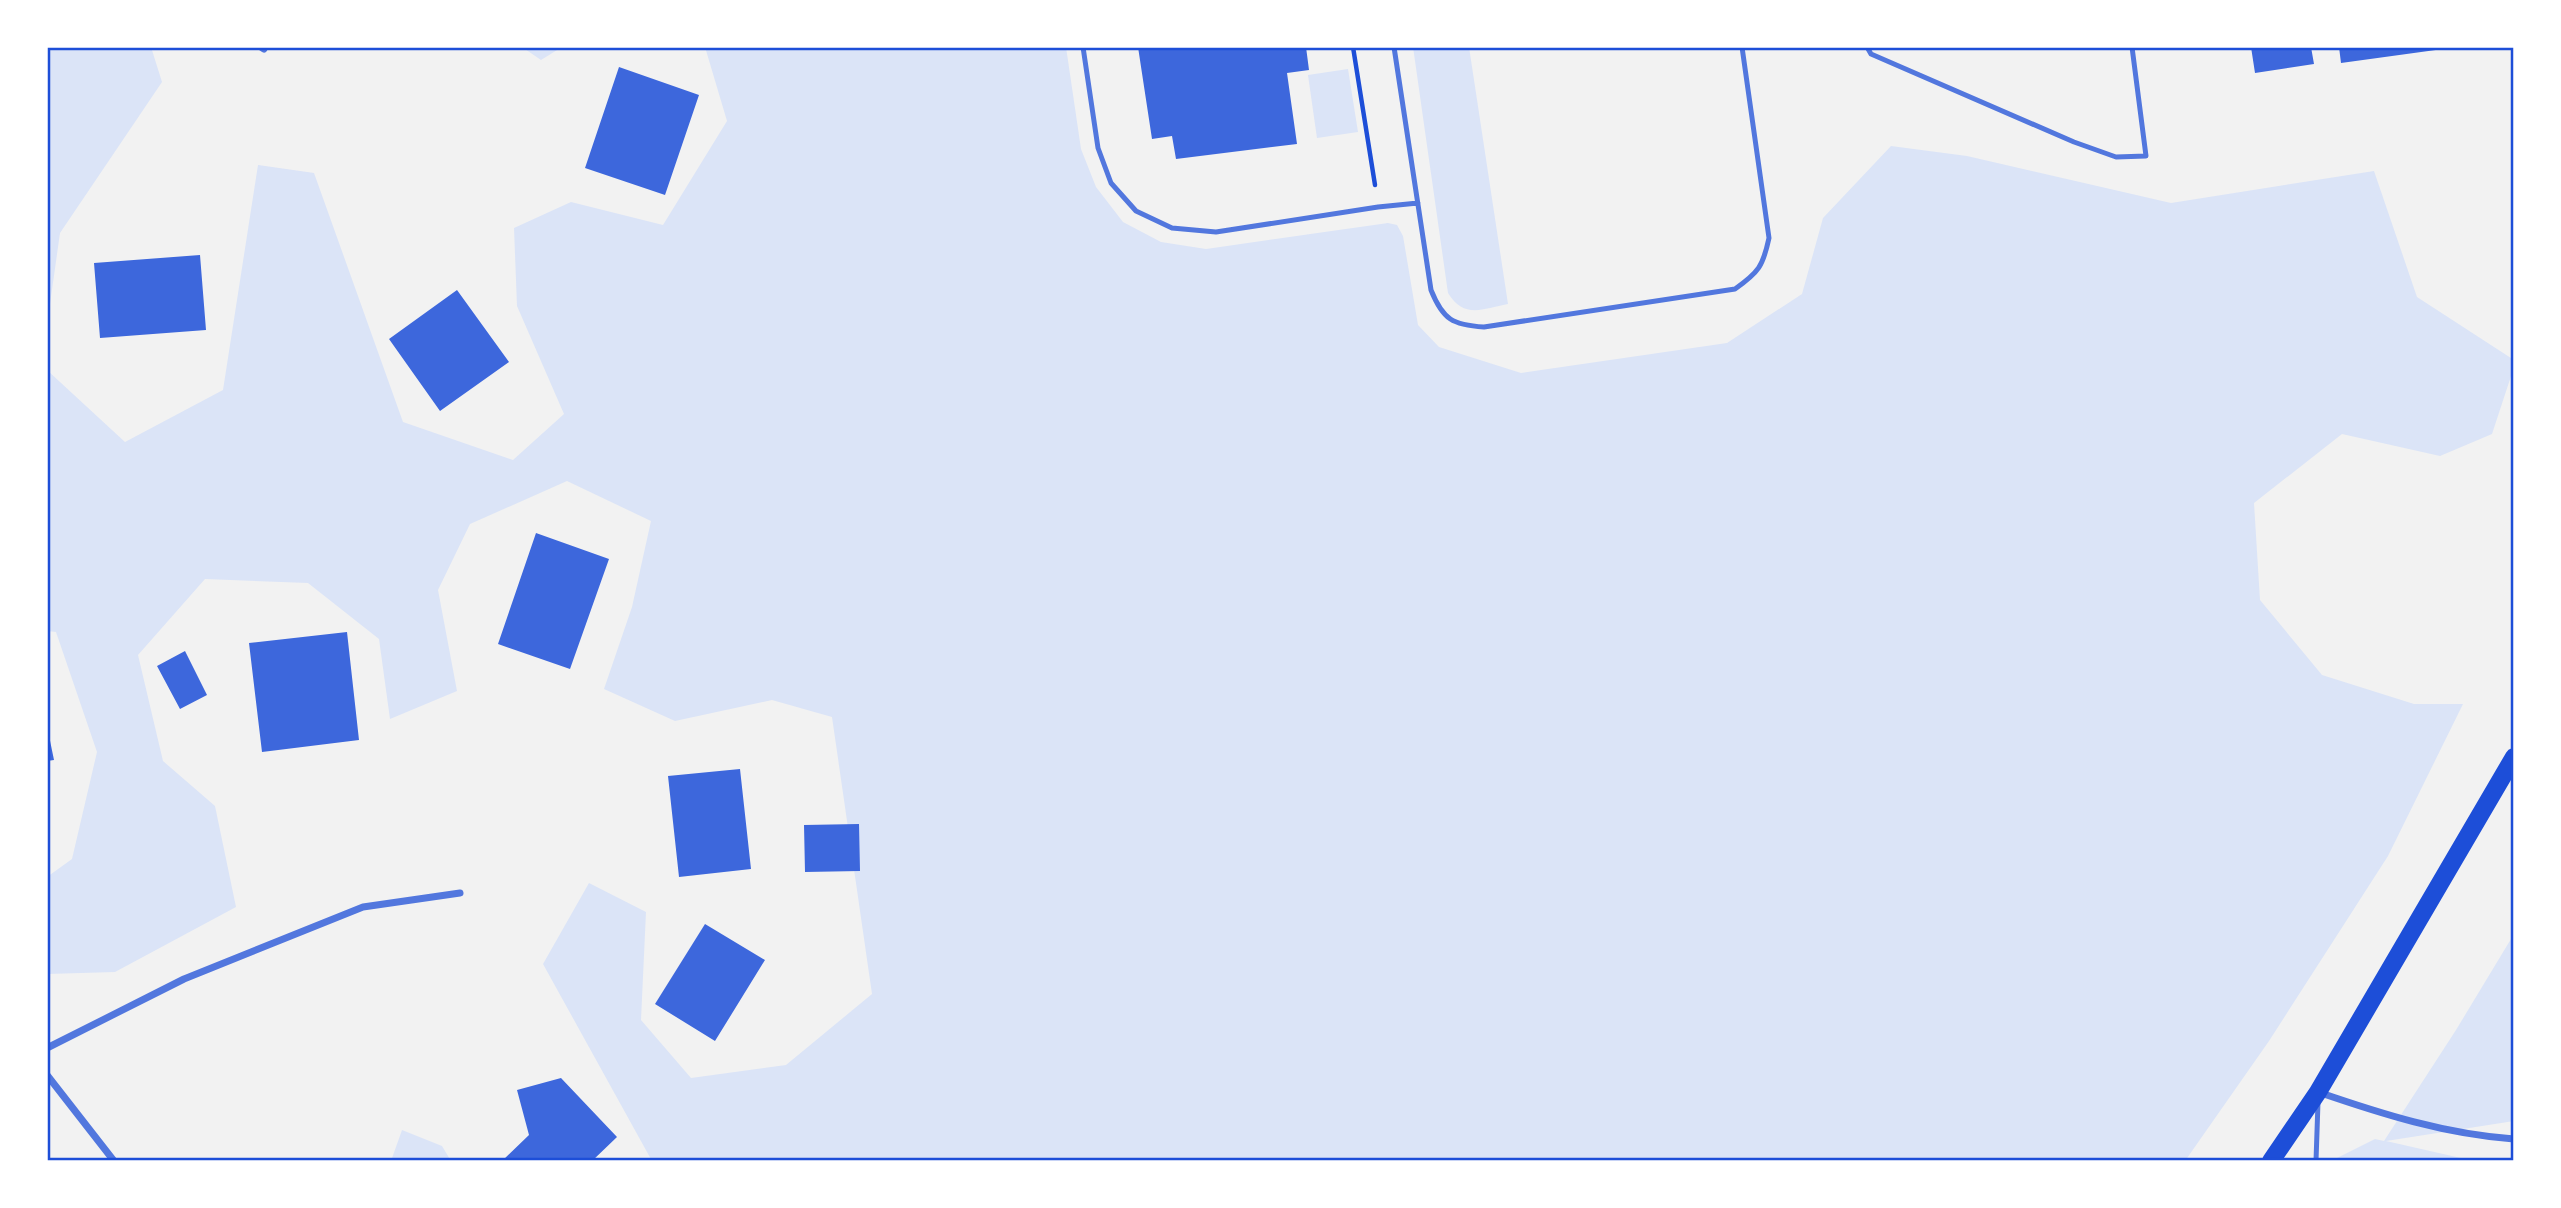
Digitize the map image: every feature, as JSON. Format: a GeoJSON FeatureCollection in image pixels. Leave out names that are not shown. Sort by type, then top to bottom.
{"type":"FeatureCollection","features":[{"type":"Feature","properties":{"kind":"main road"},"geometry":{"type":"LineString","coordinates":[[2271,1161],[2318,1091],[2514,757]]}},
{"type":"Feature","properties":{"kind":"street"},"geometry":{"type":"LineString","coordinates":[[47,1048],[184,979],[363,907],[460,893]]}},
{"type":"Feature","properties":{"kind":"street"},"geometry":{"type":"LineString","coordinates":[[47,1075],[114,1161]]}},
{"type":"Feature","properties":{"kind":"street"},"geometry":{"type":"LineString","coordinates":[[2318,1091],[2388,1116],[2442,1130],[2514,1139]]}},
{"type":"Feature","properties":{"kind":"lane"},"geometry":{"type":"LineString","coordinates":[[1083,47],[1098,148],[1111,183],[1136,211],[1172,228],[1216,232],[1378,206],[1418,203]]}},
{"type":"Feature","properties":{"kind":"lane"},"geometry":{"type":"LineString","coordinates":[[1394,47],[1431,290],[1438,309],[1458,325],[1484,327],[1735,289],[1756,274],[1769,238],[1742,47]]}},
{"type":"Feature","properties":{"kind":"lane"},"geometry":{"type":"LineString","coordinates":[[1867,47],[1871,54],[1920,76],[2074,142],[2116,157],[2146,156],[2132,47]]}},
{"type":"Feature","properties":{"kind":"lane"},"geometry":{"type":"LineString","coordinates":[[2316,1161],[2318,1091]]}},
{"type":"Feature","properties":{"kind":"path"},"geometry":{"type":"LineString","coordinates":[[1353,47],[1378,206]]}},
{"type":"Feature","properties":{"kind":"shaded area"},"geometry":{"type":"Polygon","coordinates":[[[47,47],[151,47],[162,82],[60,233],[47,325],[47,47]]]}},
{"type":"Feature","properties":{"kind":"shaded area"},"geometry":{"type":"Polygon","coordinates":[[[522,47],[562,47],[541,60],[522,47]]]}},
{"type":"Feature","properties":{"kind":"shaded area"},"geometry":{"type":"Polygon","coordinates":[[[705,47],[1066,47],[1081,149],[1096,187],[1123,222],[1161,242],[1206,249],[1388,223],[1397,225],[1403,236],[1418,325],[1439,347],[1521,373],[1727,343],[1802,294],[1823,218],[1891,146],[1967,156],[2171,203],[2374,171],[2417,297],[2514,360],[2514,367],[2492,434],[2440,456],[2342,434],[2254,503],[2260,600],[2322,675],[2414,704],[2463,704],[2388,856],[2269,1041],[2185,1161],[652,1161],[543,964],[589,883],[646,912],[641,1020],[691,1078],[786,1065],[872,994],[832,717],[772,700],[675,721],[604,689],[632,607],[651,521],[567,481],[470,524],[438,590],[457,691],[390,719],[379,639],[308,583],[205,579],[138,655],[163,761],[215,806],[236,907],[115,972],[47,974],[47,877],[72,859],[97,752],[56,632],[47,631],[47,370],[125,442],[223,390],[258,165],[314,173],[403,422],[513,460],[564,414],[517,306],[514,228],[571,202],[663,225],[727,121],[705,47]]]}},
{"type":"Feature","properties":{"kind":"shaded area"},"geometry":{"type":"Polygon","coordinates":[[[1413,47],[1469,47],[1508,304],[1482,310],[1467,309],[1454,301],[1448,293],[1413,47]]]}},
{"type":"Feature","properties":{"kind":"shaded area"},"geometry":{"type":"Polygon","coordinates":[[[1348,69],[1358,132],[1317,138],[1308,75],[1348,69]]]}},
{"type":"Feature","properties":{"kind":"shaded area"},"geometry":{"type":"Polygon","coordinates":[[[2514,934],[2514,1121],[2386,1141],[2474,1161],[2337,1161],[2337,1158],[2375,1139],[2384,1141],[2514,934]]]}},
{"type":"Feature","properties":{"kind":"shaded area"},"geometry":{"type":"Polygon","coordinates":[[[402,1130],[442,1146],[451,1161],[391,1161],[402,1130]]]}},
{"type":"Feature","properties":{"kind":"building"},"geometry":{"type":"Polygon","coordinates":[[[1138,47],[1306,47],[1309,70],[1287,73],[1297,144],[1176,159],[1172,136],[1152,139],[1138,47]]]}},
{"type":"Feature","properties":{"kind":"building"},"geometry":{"type":"Polygon","coordinates":[[[2251,47],[2311,47],[2314,64],[2255,73],[2251,47]]]}},
{"type":"Feature","properties":{"kind":"building"},"geometry":{"type":"Polygon","coordinates":[[[2339,47],[2442,47],[2443,49],[2341,63],[2339,47]]]}},
{"type":"Feature","properties":{"kind":"building"},"geometry":{"type":"Polygon","coordinates":[[[619,67],[699,95],[665,195],[585,168],[619,67]]]}},
{"type":"Feature","properties":{"kind":"building"},"geometry":{"type":"Polygon","coordinates":[[[200,255],[206,330],[100,338],[94,263],[200,255]]]}},
{"type":"Feature","properties":{"kind":"building"},"geometry":{"type":"Polygon","coordinates":[[[457,290],[509,362],[440,411],[389,339],[457,290]]]}},
{"type":"Feature","properties":{"kind":"building"},"geometry":{"type":"Polygon","coordinates":[[[536,533],[609,559],[570,669],[498,644],[536,533]]]}},
{"type":"Feature","properties":{"kind":"building"},"geometry":{"type":"Polygon","coordinates":[[[347,632],[359,740],[262,752],[249,643],[347,632]]]}},
{"type":"Feature","properties":{"kind":"building"},"geometry":{"type":"Polygon","coordinates":[[[185,651],[207,695],[180,709],[157,666],[185,651]]]}},
{"type":"Feature","properties":{"kind":"building"},"geometry":{"type":"Polygon","coordinates":[[[47,726],[54,760],[47,761],[47,726]]]}},
{"type":"Feature","properties":{"kind":"building"},"geometry":{"type":"Polygon","coordinates":[[[740,769],[751,869],[679,877],[668,776],[740,769]]]}},
{"type":"Feature","properties":{"kind":"building"},"geometry":{"type":"Polygon","coordinates":[[[859,824],[860,871],[805,872],[804,825],[859,824]]]}},
{"type":"Feature","properties":{"kind":"building"},"geometry":{"type":"Polygon","coordinates":[[[705,924],[765,960],[715,1041],[655,1004],[705,924]]]}},
{"type":"Feature","properties":{"kind":"building"},"geometry":{"type":"Polygon","coordinates":[[[561,1078],[617,1137],[592,1161],[502,1161],[529,1135],[517,1090],[561,1078]]]}}]}
